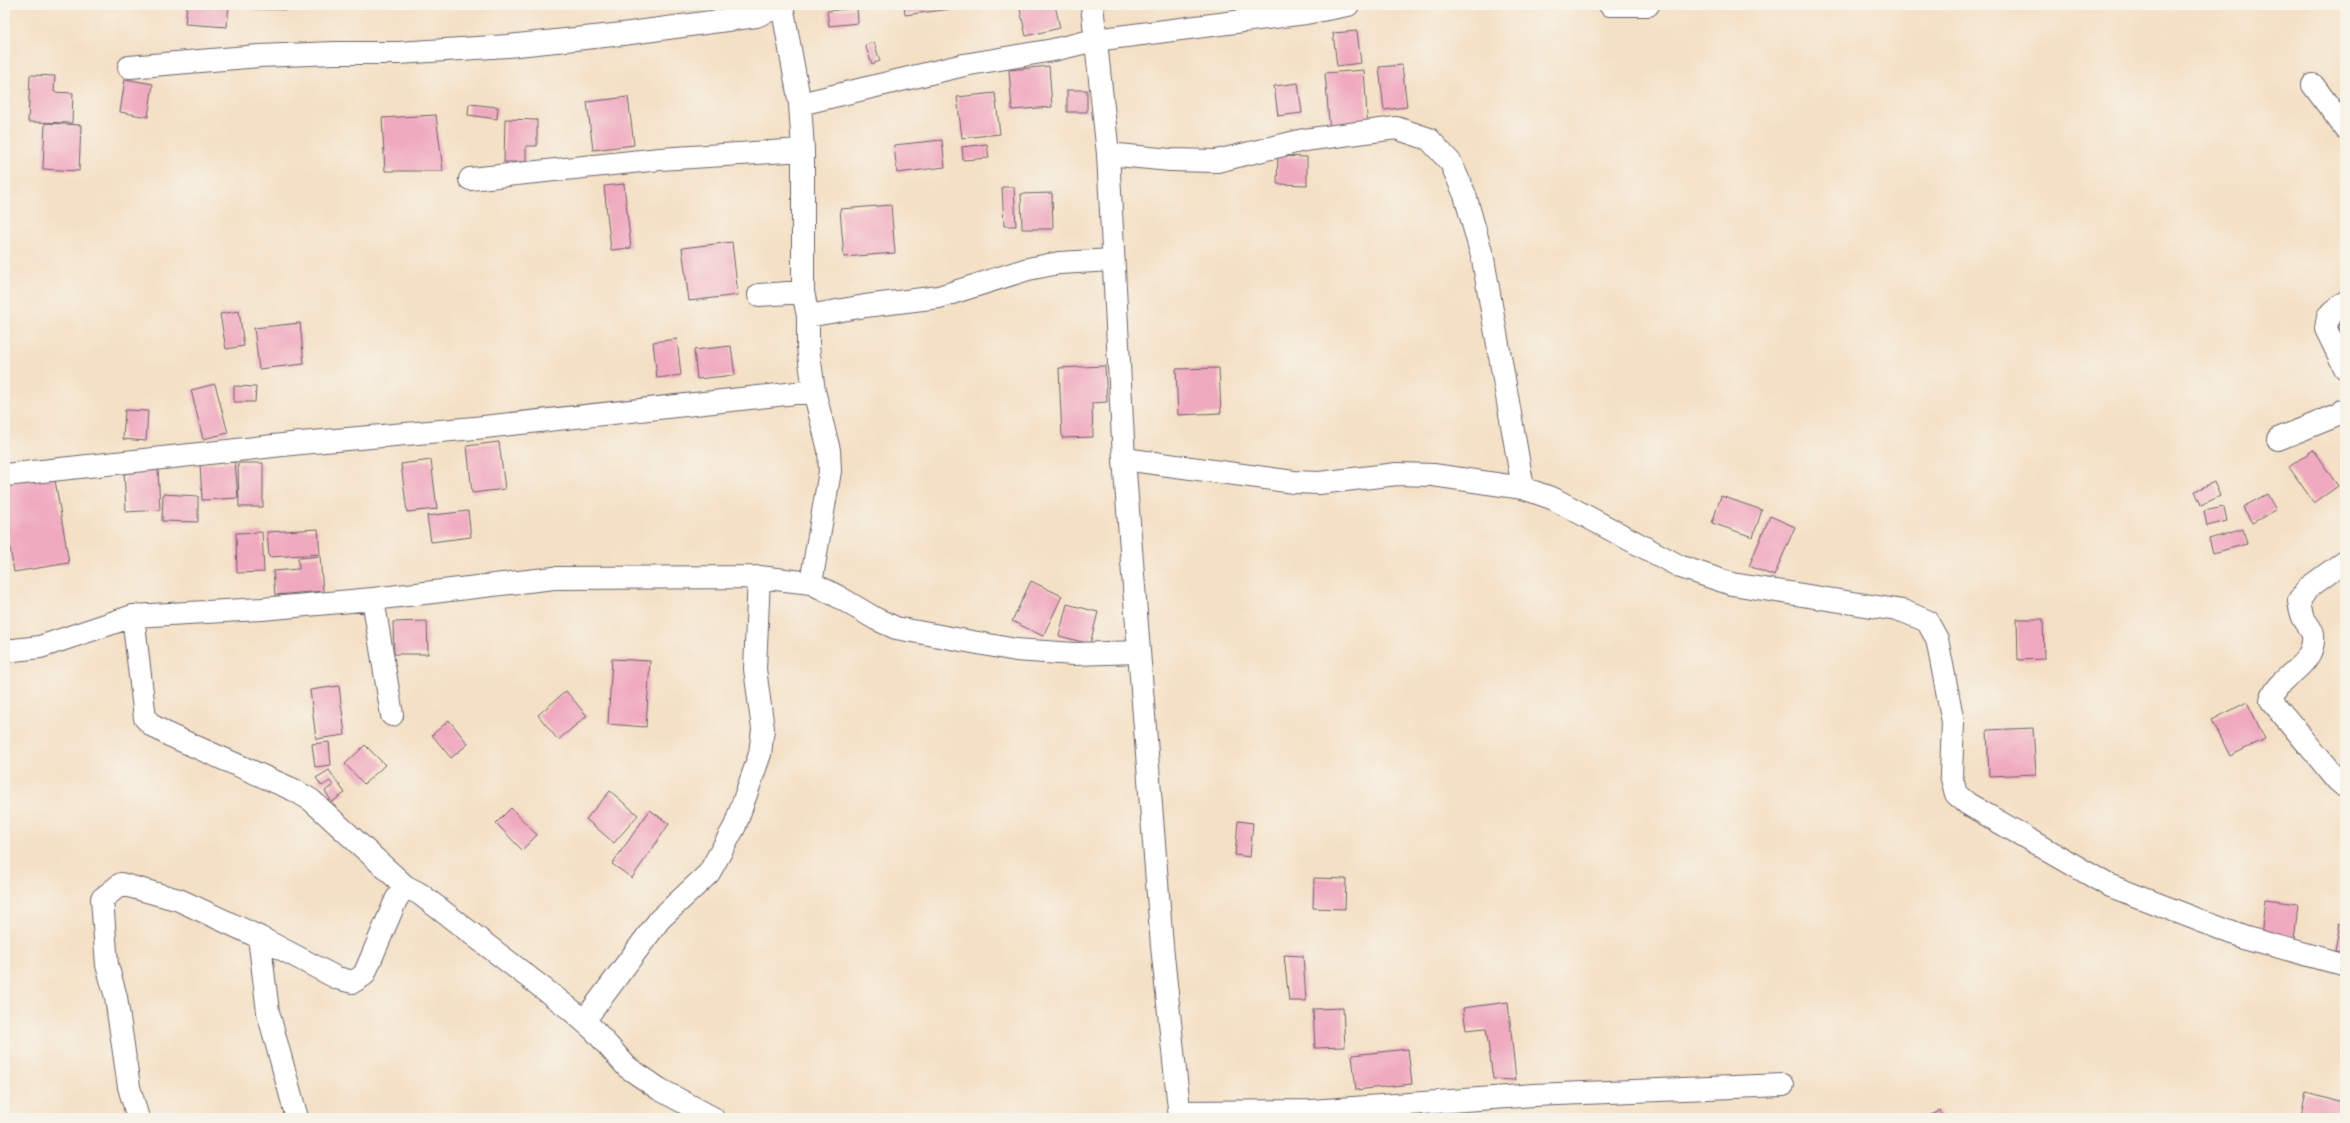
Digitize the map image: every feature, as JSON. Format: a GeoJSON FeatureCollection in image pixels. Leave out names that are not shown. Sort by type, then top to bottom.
{"type":"FeatureCollection","features":[{"type":"Feature","properties":{"kind":"street"},"geometry":{"type":"LineString","coordinates":[[129,67],[259,56],[335,53],[398,53],[508,46],[623,34],[756,16],[782,5],[800,104],[803,150],[803,292],[808,316],[808,347],[814,391],[829,450],[830,471],[811,583]]}},
{"type":"Feature","properties":{"kind":"street"},"geometry":{"type":"LineString","coordinates":[[1092,5],[1094,40],[1108,154],[1124,460],[1139,652],[1162,938],[1180,1115],[1311,1111],[1534,1095],[1783,1085]]}},
{"type":"Feature","properties":{"kind":"street"},"geometry":{"type":"LineString","coordinates":[[800,104],[964,65],[1053,50],[1094,40],[1306,13],[1348,5]]}},
{"type":"Feature","properties":{"kind":"street"},"geometry":{"type":"LineString","coordinates":[[1610,5],[1648,5]]}},
{"type":"Feature","properties":{"kind":"street"},"geometry":{"type":"LineString","coordinates":[[2313,85],[2345,128]]}},
{"type":"Feature","properties":{"kind":"street"},"geometry":{"type":"LineString","coordinates":[[1108,154],[1170,160],[1217,162],[1304,140],[1396,128],[1429,139],[1451,163],[1465,195],[1481,252],[1523,488]]}},
{"type":"Feature","properties":{"kind":"street"},"geometry":{"type":"LineString","coordinates":[[470,180],[660,159],[803,150]]}},
{"type":"Feature","properties":{"kind":"street"},"geometry":{"type":"LineString","coordinates":[[808,316],[865,306],[939,297],[1028,269],[1059,263],[1113,260]]}},
{"type":"Feature","properties":{"kind":"street"},"geometry":{"type":"LineString","coordinates":[[759,295],[803,292]]}},
{"type":"Feature","properties":{"kind":"street"},"geometry":{"type":"LineString","coordinates":[[2345,302],[2328,316],[2326,329],[2345,368]]}},
{"type":"Feature","properties":{"kind":"street"},"geometry":{"type":"LineString","coordinates":[[5,476],[187,455],[468,429],[814,391]]}},
{"type":"Feature","properties":{"kind":"street"},"geometry":{"type":"LineString","coordinates":[[2278,439],[2340,414],[2345,409]]}},
{"type":"Feature","properties":{"kind":"street"},"geometry":{"type":"LineString","coordinates":[[1124,460],[1294,482],[1319,483],[1397,474],[1433,475],[1523,488],[1554,499],[1680,567],[1724,582],[1903,611],[1926,621],[1937,639],[1952,722],[1953,782],[1956,794],[1968,804],[2108,885],[2243,937],[2345,966]]}},
{"type":"Feature","properties":{"kind":"street"},"geometry":{"type":"LineString","coordinates":[[2345,561],[2308,588],[2299,601],[2303,617],[2313,633],[2313,646],[2304,663],[2274,691],[2271,700],[2288,723],[2338,781],[2345,787]]}},
{"type":"Feature","properties":{"kind":"street"},"geometry":{"type":"LineString","coordinates":[[5,651],[40,647],[132,616],[262,609],[373,599],[554,578],[759,577],[811,583],[876,619],[896,628],[1016,650],[1074,654],[1139,652]]}},
{"type":"Feature","properties":{"kind":"street"},"geometry":{"type":"LineString","coordinates":[[584,1021],[660,919],[709,873],[735,826],[760,754],[763,729],[755,669],[759,577]]}},
{"type":"Feature","properties":{"kind":"street"},"geometry":{"type":"LineString","coordinates":[[373,599],[392,715]]}},
{"type":"Feature","properties":{"kind":"street"},"geometry":{"type":"LineString","coordinates":[[132,616],[145,718],[153,726],[169,736],[294,790],[311,800],[405,886],[420,894],[541,985],[584,1021],[627,1067],[659,1089],[713,1118]]}},
{"type":"Feature","properties":{"kind":"street"},"geometry":{"type":"LineString","coordinates":[[138,1118],[129,1087],[116,997],[107,965],[102,899],[121,884],[179,900],[259,937],[338,978],[353,982],[364,975],[396,900],[405,886]]}},
{"type":"Feature","properties":{"kind":"street"},"geometry":{"type":"LineString","coordinates":[[259,937],[268,1012],[297,1118]]}},
{"type":"Feature","properties":{"kind":"building"},"geometry":{"type":"Polygon","coordinates":[[[187,5],[229,5],[227,27],[185,24],[187,5]]]}},
{"type":"Feature","properties":{"kind":"building"},"geometry":{"type":"Polygon","coordinates":[[[253,5],[297,5],[297,10],[253,9],[253,5]]]}},
{"type":"Feature","properties":{"kind":"building"},"geometry":{"type":"Polygon","coordinates":[[[904,5],[951,5],[951,9],[905,15],[904,5]]]}},
{"type":"Feature","properties":{"kind":"building"},"geometry":{"type":"Polygon","coordinates":[[[1019,5],[1055,5],[1060,28],[1026,36],[1019,5]]]}},
{"type":"Feature","properties":{"kind":"building"},"geometry":{"type":"Polygon","coordinates":[[[857,8],[858,23],[829,26],[827,11],[857,8]]]}},
{"type":"Feature","properties":{"kind":"building"},"geometry":{"type":"Polygon","coordinates":[[[1357,31],[1361,63],[1337,66],[1333,33],[1357,31]]]}},
{"type":"Feature","properties":{"kind":"building"},"geometry":{"type":"Polygon","coordinates":[[[874,42],[880,61],[872,64],[865,45],[874,42]]]}},
{"type":"Feature","properties":{"kind":"building"},"geometry":{"type":"Polygon","coordinates":[[[1402,65],[1407,107],[1384,110],[1379,67],[1402,65]]]}},
{"type":"Feature","properties":{"kind":"building"},"geometry":{"type":"Polygon","coordinates":[[[1049,66],[1052,107],[1012,110],[1009,70],[1049,66]]]}},
{"type":"Feature","properties":{"kind":"building"},"geometry":{"type":"Polygon","coordinates":[[[1364,70],[1368,130],[1330,133],[1325,73],[1364,70]]]}},
{"type":"Feature","properties":{"kind":"building"},"geometry":{"type":"Polygon","coordinates":[[[30,75],[55,76],[54,92],[73,93],[72,123],[28,122],[30,75]]]}},
{"type":"Feature","properties":{"kind":"building"},"geometry":{"type":"Polygon","coordinates":[[[125,79],[153,84],[148,117],[120,112],[125,79]]]}},
{"type":"Feature","properties":{"kind":"building"},"geometry":{"type":"Polygon","coordinates":[[[1298,83],[1302,113],[1278,116],[1274,86],[1298,83]]]}},
{"type":"Feature","properties":{"kind":"building"},"geometry":{"type":"Polygon","coordinates":[[[1067,90],[1087,90],[1087,112],[1067,112],[1067,90]]]}},
{"type":"Feature","properties":{"kind":"building"},"geometry":{"type":"Polygon","coordinates":[[[995,93],[1000,134],[962,138],[957,97],[995,93]]]}},
{"type":"Feature","properties":{"kind":"building"},"geometry":{"type":"Polygon","coordinates":[[[628,97],[634,145],[593,150],[587,102],[628,97]]]}},
{"type":"Feature","properties":{"kind":"building"},"geometry":{"type":"Polygon","coordinates":[[[469,104],[498,107],[497,119],[468,115],[469,104]]]}},
{"type":"Feature","properties":{"kind":"building"},"geometry":{"type":"Polygon","coordinates":[[[436,115],[443,171],[385,171],[382,118],[436,115]]]}},
{"type":"Feature","properties":{"kind":"building"},"geometry":{"type":"Polygon","coordinates":[[[505,119],[537,120],[537,146],[526,146],[526,162],[504,162],[505,119]]]}},
{"type":"Feature","properties":{"kind":"building"},"geometry":{"type":"Polygon","coordinates":[[[45,123],[81,125],[79,171],[43,169],[45,123]]]}},
{"type":"Feature","properties":{"kind":"building"},"geometry":{"type":"Polygon","coordinates":[[[942,140],[945,167],[897,173],[894,145],[942,140]]]}},
{"type":"Feature","properties":{"kind":"building"},"geometry":{"type":"Polygon","coordinates":[[[987,144],[989,158],[963,160],[962,147],[987,144]]]}},
{"type":"Feature","properties":{"kind":"building"},"geometry":{"type":"Polygon","coordinates":[[[1278,156],[1307,157],[1307,185],[1277,184],[1278,156]]]}},
{"type":"Feature","properties":{"kind":"building"},"geometry":{"type":"Polygon","coordinates":[[[624,184],[631,248],[611,250],[604,186],[624,184]]]}},
{"type":"Feature","properties":{"kind":"building"},"geometry":{"type":"Polygon","coordinates":[[[1002,187],[1014,187],[1016,226],[1004,226],[1002,187]]]}},
{"type":"Feature","properties":{"kind":"building"},"geometry":{"type":"Polygon","coordinates":[[[1052,193],[1053,229],[1022,229],[1021,194],[1052,193]]]}},
{"type":"Feature","properties":{"kind":"building"},"geometry":{"type":"Polygon","coordinates":[[[891,205],[895,253],[844,257],[840,209],[891,205]]]}},
{"type":"Feature","properties":{"kind":"building"},"geometry":{"type":"Polygon","coordinates":[[[732,242],[738,295],[689,301],[682,248],[732,242]]]}},
{"type":"Feature","properties":{"kind":"building"},"geometry":{"type":"Polygon","coordinates":[[[239,311],[244,346],[226,349],[220,314],[239,311]]]}},
{"type":"Feature","properties":{"kind":"building"},"geometry":{"type":"Polygon","coordinates":[[[2345,313],[2345,337],[2334,320],[2345,313]]]}},
{"type":"Feature","properties":{"kind":"building"},"geometry":{"type":"Polygon","coordinates":[[[300,323],[304,364],[259,369],[254,328],[300,323]]]}},
{"type":"Feature","properties":{"kind":"building"},"geometry":{"type":"Polygon","coordinates":[[[677,339],[681,375],[657,378],[653,342],[677,339]]]}},
{"type":"Feature","properties":{"kind":"building"},"geometry":{"type":"Polygon","coordinates":[[[731,346],[735,375],[697,379],[694,350],[731,346]]]}},
{"type":"Feature","properties":{"kind":"building"},"geometry":{"type":"Polygon","coordinates":[[[1105,366],[1107,402],[1092,403],[1093,437],[1062,438],[1059,368],[1105,366]]]}},
{"type":"Feature","properties":{"kind":"building"},"geometry":{"type":"Polygon","coordinates":[[[1219,368],[1221,413],[1178,415],[1176,369],[1219,368]]]}},
{"type":"Feature","properties":{"kind":"building"},"geometry":{"type":"Polygon","coordinates":[[[215,384],[228,433],[203,439],[191,390],[215,384]]]}},
{"type":"Feature","properties":{"kind":"building"},"geometry":{"type":"Polygon","coordinates":[[[234,386],[256,387],[255,402],[234,402],[234,386]]]}},
{"type":"Feature","properties":{"kind":"building"},"geometry":{"type":"Polygon","coordinates":[[[125,410],[148,411],[146,441],[123,439],[125,410]]]}},
{"type":"Feature","properties":{"kind":"building"},"geometry":{"type":"Polygon","coordinates":[[[499,442],[505,489],[472,493],[467,446],[499,442]]]}},
{"type":"Feature","properties":{"kind":"building"},"geometry":{"type":"Polygon","coordinates":[[[2313,450],[2338,486],[2314,503],[2289,467],[2313,450]]]}},
{"type":"Feature","properties":{"kind":"building"},"geometry":{"type":"Polygon","coordinates":[[[431,460],[437,509],[407,512],[401,464],[431,460]]]}},
{"type":"Feature","properties":{"kind":"building"},"geometry":{"type":"Polygon","coordinates":[[[235,462],[238,498],[202,500],[200,464],[235,462]]]}},
{"type":"Feature","properties":{"kind":"building"},"geometry":{"type":"Polygon","coordinates":[[[238,463],[263,463],[263,507],[239,507],[238,463]]]}},
{"type":"Feature","properties":{"kind":"building"},"geometry":{"type":"Polygon","coordinates":[[[158,468],[160,510],[126,512],[124,470],[158,468]]]}},
{"type":"Feature","properties":{"kind":"building"},"geometry":{"type":"Polygon","coordinates":[[[54,474],[69,563],[14,572],[5,517],[5,482],[54,474]]]}},
{"type":"Feature","properties":{"kind":"building"},"geometry":{"type":"Polygon","coordinates":[[[2214,482],[2220,496],[2201,505],[2195,491],[2214,482]]]}},
{"type":"Feature","properties":{"kind":"building"},"geometry":{"type":"Polygon","coordinates":[[[163,494],[198,496],[198,522],[162,521],[163,494]]]}},
{"type":"Feature","properties":{"kind":"building"},"geometry":{"type":"Polygon","coordinates":[[[2267,494],[2276,510],[2252,523],[2243,507],[2267,494]]]}},
{"type":"Feature","properties":{"kind":"building"},"geometry":{"type":"Polygon","coordinates":[[[1721,496],[1762,510],[1753,537],[1712,523],[1721,496]]]}},
{"type":"Feature","properties":{"kind":"building"},"geometry":{"type":"Polygon","coordinates":[[[2224,507],[2227,521],[2207,526],[2204,511],[2224,507]]]}},
{"type":"Feature","properties":{"kind":"building"},"geometry":{"type":"Polygon","coordinates":[[[468,511],[471,537],[431,542],[427,516],[468,511]]]}},
{"type":"Feature","properties":{"kind":"building"},"geometry":{"type":"Polygon","coordinates":[[[1770,516],[1795,527],[1774,576],[1749,566],[1770,516]]]}},
{"type":"Feature","properties":{"kind":"building"},"geometry":{"type":"Polygon","coordinates":[[[318,529],[320,554],[269,557],[267,532],[318,529]]]}},
{"type":"Feature","properties":{"kind":"building"},"geometry":{"type":"Polygon","coordinates":[[[2243,529],[2247,544],[2213,553],[2209,539],[2243,529]]]}},
{"type":"Feature","properties":{"kind":"building"},"geometry":{"type":"Polygon","coordinates":[[[262,532],[264,572],[237,573],[236,533],[262,532]]]}},
{"type":"Feature","properties":{"kind":"building"},"geometry":{"type":"Polygon","coordinates":[[[320,556],[323,591],[275,595],[273,571],[299,569],[298,558],[320,556]]]}},
{"type":"Feature","properties":{"kind":"building"},"geometry":{"type":"Polygon","coordinates":[[[1031,581],[1062,596],[1043,636],[1012,621],[1031,581]]]}},
{"type":"Feature","properties":{"kind":"building"},"geometry":{"type":"Polygon","coordinates":[[[1067,604],[1098,612],[1090,644],[1059,636],[1067,604]]]}},
{"type":"Feature","properties":{"kind":"building"},"geometry":{"type":"Polygon","coordinates":[[[2017,619],[2043,619],[2044,659],[2018,660],[2017,619]]]}},
{"type":"Feature","properties":{"kind":"building"},"geometry":{"type":"Polygon","coordinates":[[[427,621],[428,654],[394,654],[393,622],[427,621]]]}},
{"type":"Feature","properties":{"kind":"building"},"geometry":{"type":"Polygon","coordinates":[[[612,659],[650,661],[646,727],[608,724],[612,659]]]}},
{"type":"Feature","properties":{"kind":"building"},"geometry":{"type":"Polygon","coordinates":[[[339,686],[345,735],[316,739],[310,690],[339,686]]]}},
{"type":"Feature","properties":{"kind":"building"},"geometry":{"type":"Polygon","coordinates":[[[566,691],[587,716],[558,740],[538,715],[566,691]]]}},
{"type":"Feature","properties":{"kind":"building"},"geometry":{"type":"Polygon","coordinates":[[[2247,702],[2265,739],[2230,756],[2212,720],[2247,702]]]}},
{"type":"Feature","properties":{"kind":"building"},"geometry":{"type":"Polygon","coordinates":[[[449,720],[468,744],[451,758],[432,735],[449,720]]]}},
{"type":"Feature","properties":{"kind":"building"},"geometry":{"type":"Polygon","coordinates":[[[2033,728],[2036,774],[1989,776],[1987,730],[2033,728]]]}},
{"type":"Feature","properties":{"kind":"building"},"geometry":{"type":"Polygon","coordinates":[[[329,742],[331,765],[315,767],[312,744],[329,742]]]}},
{"type":"Feature","properties":{"kind":"building"},"geometry":{"type":"Polygon","coordinates":[[[365,745],[385,765],[364,784],[345,764],[365,745]]]}},
{"type":"Feature","properties":{"kind":"building"},"geometry":{"type":"Polygon","coordinates":[[[329,770],[345,793],[332,802],[325,791],[333,785],[330,781],[322,786],[316,778],[329,770]]]}},
{"type":"Feature","properties":{"kind":"building"},"geometry":{"type":"Polygon","coordinates":[[[610,791],[638,815],[614,843],[586,819],[610,791]]]}},
{"type":"Feature","properties":{"kind":"building"},"geometry":{"type":"Polygon","coordinates":[[[511,808],[537,835],[522,850],[496,823],[511,808]]]}},
{"type":"Feature","properties":{"kind":"building"},"geometry":{"type":"Polygon","coordinates":[[[650,810],[669,824],[632,878],[612,864],[650,810]]]}},
{"type":"Feature","properties":{"kind":"building"},"geometry":{"type":"Polygon","coordinates":[[[1238,821],[1253,823],[1250,857],[1235,855],[1238,821]]]}},
{"type":"Feature","properties":{"kind":"building"},"geometry":{"type":"Polygon","coordinates":[[[1314,878],[1346,879],[1345,909],[1313,908],[1314,878]]]}},
{"type":"Feature","properties":{"kind":"building"},"geometry":{"type":"Polygon","coordinates":[[[2265,900],[2298,904],[2294,941],[2261,937],[2265,900]]]}},
{"type":"Feature","properties":{"kind":"building"},"geometry":{"type":"Polygon","coordinates":[[[2340,923],[2345,924],[2345,952],[2335,950],[2340,923]]]}},
{"type":"Feature","properties":{"kind":"building"},"geometry":{"type":"Polygon","coordinates":[[[1284,955],[1303,956],[1306,1001],[1289,1001],[1284,955]]]}},
{"type":"Feature","properties":{"kind":"building"},"geometry":{"type":"Polygon","coordinates":[[[1508,1002],[1516,1080],[1493,1079],[1486,1028],[1466,1030],[1463,1008],[1508,1002]]]}},
{"type":"Feature","properties":{"kind":"building"},"geometry":{"type":"Polygon","coordinates":[[[1343,1008],[1345,1047],[1315,1048],[1313,1009],[1343,1008]]]}},
{"type":"Feature","properties":{"kind":"building"},"geometry":{"type":"Polygon","coordinates":[[[1408,1049],[1412,1084],[1356,1090],[1352,1055],[1408,1049]]]}},
{"type":"Feature","properties":{"kind":"building"},"geometry":{"type":"Polygon","coordinates":[[[2304,1093],[2345,1103],[2345,1118],[2298,1118],[2304,1093]]]}},
{"type":"Feature","properties":{"kind":"building"},"geometry":{"type":"Polygon","coordinates":[[[1940,1111],[1942,1118],[1924,1118],[1940,1111]]]}}]}
